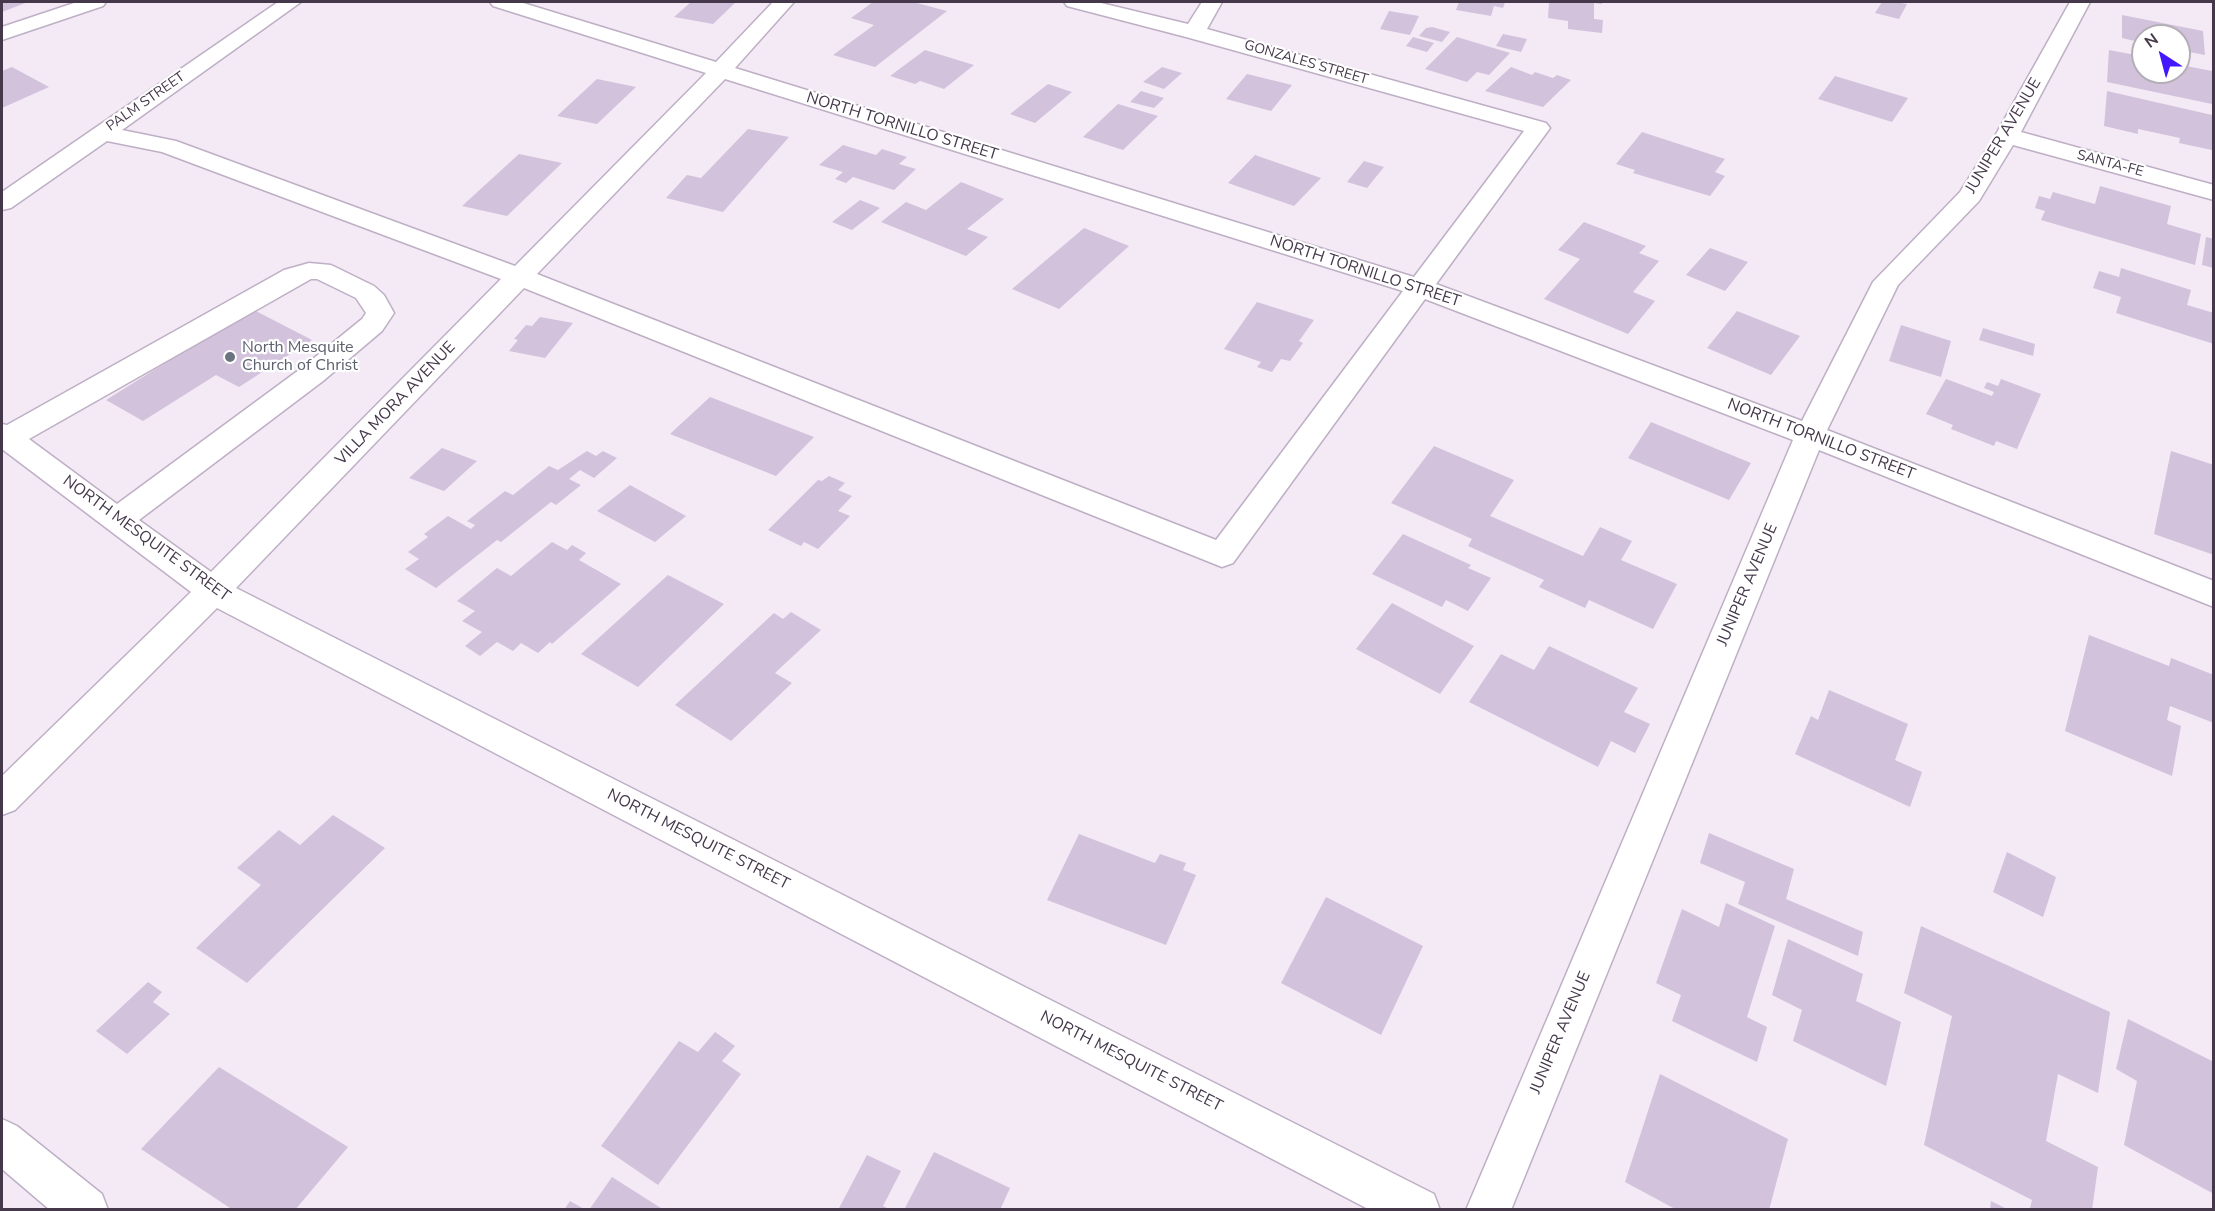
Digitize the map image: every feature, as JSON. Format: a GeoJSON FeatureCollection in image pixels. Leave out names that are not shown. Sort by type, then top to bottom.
{"type":"FeatureCollection","features":[{"type":"Feature","properties":{"kind":"street"},"geometry":{"type":"LineString","coordinates":[[2,34],[96,2]]}},
{"type":"Feature","properties":{"kind":"street","name":"PALM STREET"},"geometry":{"type":"LineString","coordinates":[[2,203],[291,2]]}},
{"type":"Feature","properties":{"kind":"street","name":"NORTH TORNILLO STREET"},"geometry":{"type":"LineString","coordinates":[[500,2],[1421,288],[1810,435],[2214,595]]}},
{"type":"Feature","properties":{"kind":"street","name":"VILLA MORA AVENUE"},"geometry":{"type":"LineString","coordinates":[[2,799],[213,591],[720,71],[784,2]]}},
{"type":"Feature","properties":{"kind":"street","name":"GONZALES STREET"},"geometry":{"type":"LineString","coordinates":[[1074,2],[1194,32],[1538,128],[1421,288]]}},
{"type":"Feature","properties":{"kind":"street"},"geometry":{"type":"LineString","coordinates":[[1194,32],[1212,2]]}},
{"type":"Feature","properties":{"kind":"street","name":"JUNIPER AVENUE"},"geometry":{"type":"LineString","coordinates":[[1488,1209],[1810,435],[1886,282],[1970,196],[2007,136],[2080,2]]}},
{"type":"Feature","properties":{"kind":"street"},"geometry":{"type":"LineString","coordinates":[[102,133],[168,146],[520,277],[1222,555],[1421,288]]}},
{"type":"Feature","properties":{"kind":"street","name":"SANTA-FE"},"geometry":{"type":"LineString","coordinates":[[2007,136],[2214,193]]}},
{"type":"Feature","properties":{"kind":"street"},"geometry":{"type":"LineString","coordinates":[[4,436],[293,276],[309,271],[322,271],[365,292],[375,301],[380,313],[372,325],[313,374],[117,520]]}},
{"type":"Feature","properties":{"kind":"street","name":"NORTH MESQUITE STREET"},"geometry":{"type":"LineString","coordinates":[[4,436],[213,591],[1418,1209]]}},
{"type":"Feature","properties":{"kind":"street"},"geometry":{"type":"LineString","coordinates":[[2,1141],[86,1209]]}},
{"type":"Feature","properties":{"kind":"building"},"geometry":{"type":"Polygon","coordinates":[[[2,2],[28,2],[2,12],[2,2]]]}},
{"type":"Feature","properties":{"kind":"building"},"geometry":{"type":"Polygon","coordinates":[[[691,2],[736,2],[713,24],[674,17],[691,2]]]}},
{"type":"Feature","properties":{"kind":"building"},"geometry":{"type":"Polygon","coordinates":[[[873,2],[913,2],[947,11],[875,67],[833,55],[874,25],[851,18],[873,2]]]}},
{"type":"Feature","properties":{"kind":"building"},"geometry":{"type":"Polygon","coordinates":[[[1459,2],[1505,2],[1503,8],[1494,6],[1491,16],[1456,10],[1459,2]]]}},
{"type":"Feature","properties":{"kind":"building"},"geometry":{"type":"Polygon","coordinates":[[[1549,2],[1602,2],[1602,4],[1594,3],[1594,19],[1603,20],[1602,33],[1568,29],[1568,21],[1548,18],[1549,2]]]}},
{"type":"Feature","properties":{"kind":"building"},"geometry":{"type":"Polygon","coordinates":[[[1882,2],[1907,4],[1899,19],[1875,13],[1882,2]]]}},
{"type":"Feature","properties":{"kind":"building"},"geometry":{"type":"Polygon","coordinates":[[[1389,11],[1419,16],[1410,35],[1380,29],[1389,11]]]}},
{"type":"Feature","properties":{"kind":"building"},"geometry":{"type":"Polygon","coordinates":[[[2122,15],[2168,24],[2131,24],[2131,40],[2122,38],[2122,15]]]}},
{"type":"Feature","properties":{"kind":"building"},"geometry":{"type":"Polygon","coordinates":[[[1432,27],[1450,32],[1442,42],[1419,36],[1426,28],[1432,27]]]}},
{"type":"Feature","properties":{"kind":"building"},"geometry":{"type":"Polygon","coordinates":[[[2191,29],[2203,31],[2205,55],[2191,52],[2191,29]]]}},
{"type":"Feature","properties":{"kind":"building"},"geometry":{"type":"Polygon","coordinates":[[[1503,34],[1527,39],[1521,52],[1496,46],[1503,34]]]}},
{"type":"Feature","properties":{"kind":"building"},"geometry":{"type":"Polygon","coordinates":[[[1413,37],[1434,43],[1427,52],[1406,46],[1413,37]]]}},
{"type":"Feature","properties":{"kind":"building"},"geometry":{"type":"Polygon","coordinates":[[[1457,37],[1510,53],[1489,75],[1477,72],[1467,82],[1425,69],[1457,37]]]}},
{"type":"Feature","properties":{"kind":"building"},"geometry":{"type":"Polygon","coordinates":[[[925,50],[974,65],[944,89],[920,81],[915,84],[890,76],[925,50]]]}},
{"type":"Feature","properties":{"kind":"building"},"geometry":{"type":"Polygon","coordinates":[[[2109,50],[2131,54],[2131,84],[2191,84],[2191,67],[2212,71],[2212,104],[2107,82],[2109,50]]]}},
{"type":"Feature","properties":{"kind":"building"},"geometry":{"type":"Polygon","coordinates":[[[12,67],[49,87],[2,108],[2,71],[12,67]]]}},
{"type":"Feature","properties":{"kind":"building"},"geometry":{"type":"Polygon","coordinates":[[[1162,67],[1182,73],[1164,89],[1143,82],[1162,67]]]}},
{"type":"Feature","properties":{"kind":"building"},"geometry":{"type":"Polygon","coordinates":[[[1511,67],[1532,75],[1535,72],[1553,78],[1557,75],[1571,80],[1543,107],[1485,91],[1511,67]]]}},
{"type":"Feature","properties":{"kind":"building"},"geometry":{"type":"Polygon","coordinates":[[[1247,74],[1292,85],[1271,111],[1226,99],[1247,74]]]}},
{"type":"Feature","properties":{"kind":"building"},"geometry":{"type":"Polygon","coordinates":[[[1835,76],[1908,98],[1892,122],[1818,99],[1835,76]]]}},
{"type":"Feature","properties":{"kind":"building"},"geometry":{"type":"Polygon","coordinates":[[[597,79],[636,87],[597,124],[557,116],[597,79]]]}},
{"type":"Feature","properties":{"kind":"building"},"geometry":{"type":"Polygon","coordinates":[[[1048,84],[1072,92],[1035,123],[1010,114],[1048,84]]]}},
{"type":"Feature","properties":{"kind":"building"},"geometry":{"type":"Polygon","coordinates":[[[1141,91],[1164,98],[1154,108],[1130,102],[1141,91]]]}},
{"type":"Feature","properties":{"kind":"building"},"geometry":{"type":"Polygon","coordinates":[[[2107,91],[2212,115],[2212,150],[2179,143],[2180,138],[2138,129],[2138,134],[2104,126],[2107,91]]]}},
{"type":"Feature","properties":{"kind":"building"},"geometry":{"type":"Polygon","coordinates":[[[1118,104],[1158,116],[1123,150],[1083,137],[1118,104]]]}},
{"type":"Feature","properties":{"kind":"building"},"geometry":{"type":"Polygon","coordinates":[[[748,129],[789,137],[723,212],[666,198],[687,175],[701,178],[748,129]]]}},
{"type":"Feature","properties":{"kind":"building"},"geometry":{"type":"Polygon","coordinates":[[[1642,132],[1725,159],[1715,172],[1725,176],[1710,196],[1633,173],[1635,170],[1616,164],[1642,132]]]}},
{"type":"Feature","properties":{"kind":"building"},"geometry":{"type":"Polygon","coordinates":[[[843,145],[876,155],[882,149],[907,157],[899,164],[916,169],[894,190],[853,177],[846,183],[835,179],[843,172],[819,165],[843,145]]]}},
{"type":"Feature","properties":{"kind":"building"},"geometry":{"type":"Polygon","coordinates":[[[519,154],[562,163],[507,216],[462,206],[519,154]]]}},
{"type":"Feature","properties":{"kind":"building"},"geometry":{"type":"Polygon","coordinates":[[[1255,155],[1321,178],[1294,206],[1228,183],[1255,155]]]}},
{"type":"Feature","properties":{"kind":"building"},"geometry":{"type":"Polygon","coordinates":[[[1364,161],[1384,167],[1367,188],[1347,182],[1364,161]]]}},
{"type":"Feature","properties":{"kind":"building"},"geometry":{"type":"Polygon","coordinates":[[[961,182],[1004,199],[967,229],[988,237],[966,256],[881,222],[906,202],[926,210],[961,182]]]}},
{"type":"Feature","properties":{"kind":"building"},"geometry":{"type":"Polygon","coordinates":[[[2100,186],[2171,206],[2167,224],[2201,234],[2195,265],[2041,220],[2045,211],[2035,208],[2039,196],[2050,199],[2053,192],[2095,204],[2100,186]]]}},
{"type":"Feature","properties":{"kind":"building"},"geometry":{"type":"Polygon","coordinates":[[[860,200],[880,208],[852,230],[832,222],[860,200]]]}},
{"type":"Feature","properties":{"kind":"building"},"geometry":{"type":"Polygon","coordinates":[[[1584,222],[1646,246],[1639,253],[1659,261],[1633,292],[1655,301],[1628,334],[1544,299],[1580,259],[1558,250],[1584,222]]]}},
{"type":"Feature","properties":{"kind":"building"},"geometry":{"type":"Polygon","coordinates":[[[1084,228],[1129,246],[1059,309],[1012,289],[1084,228]]]}},
{"type":"Feature","properties":{"kind":"building"},"geometry":{"type":"Polygon","coordinates":[[[2206,237],[2214,239],[2214,268],[2202,265],[2206,237]]]}},
{"type":"Feature","properties":{"kind":"building"},"geometry":{"type":"Polygon","coordinates":[[[1710,248],[1748,262],[1725,291],[1686,275],[1710,248]]]}},
{"type":"Feature","properties":{"kind":"building"},"geometry":{"type":"Polygon","coordinates":[[[2121,268],[2191,290],[2187,305],[2214,313],[2214,344],[2116,313],[2121,297],[2093,288],[2099,271],[2119,277],[2121,268]]]}},
{"type":"Feature","properties":{"kind":"building"},"geometry":{"type":"Polygon","coordinates":[[[1257,302],[1314,320],[1299,341],[1303,343],[1290,361],[1281,359],[1272,372],[1257,367],[1261,362],[1224,349],[1257,302]]]}},
{"type":"Feature","properties":{"kind":"building","name":"North Mesquite Church of Christ"},"geometry":{"type":"Polygon","coordinates":[[[252,309],[312,340],[239,387],[216,375],[143,421],[106,400],[252,309]]]}},
{"type":"Feature","properties":{"kind":"building"},"geometry":{"type":"Polygon","coordinates":[[[1737,311],[1800,336],[1771,375],[1707,348],[1737,311]]]}},
{"type":"Feature","properties":{"kind":"building"},"geometry":{"type":"Polygon","coordinates":[[[540,317],[573,323],[545,358],[509,351],[518,340],[514,339],[526,325],[532,326],[540,317]]]}},
{"type":"Feature","properties":{"kind":"building"},"geometry":{"type":"Polygon","coordinates":[[[1901,325],[1951,341],[1941,377],[1889,361],[1901,325]]]}},
{"type":"Feature","properties":{"kind":"building"},"geometry":{"type":"Polygon","coordinates":[[[1983,328],[2035,344],[2033,356],[1979,340],[1983,328]]]}},
{"type":"Feature","properties":{"kind":"building"},"geometry":{"type":"Polygon","coordinates":[[[1946,379],[1992,396],[1994,392],[1984,388],[1987,382],[1998,386],[2001,379],[2041,394],[2017,449],[1996,441],[1994,446],[1951,429],[1953,425],[1926,414],[1946,379]]]}},
{"type":"Feature","properties":{"kind":"building"},"geometry":{"type":"Polygon","coordinates":[[[710,397],[814,437],[776,476],[670,434],[710,397]]]}},
{"type":"Feature","properties":{"kind":"building"},"geometry":{"type":"Polygon","coordinates":[[[1651,422],[1751,463],[1729,500],[1628,458],[1651,422]]]}},
{"type":"Feature","properties":{"kind":"building"},"geometry":{"type":"Polygon","coordinates":[[[1434,446],[1514,480],[1490,516],[1583,556],[1600,527],[1632,541],[1621,560],[1677,584],[1653,629],[1589,600],[1585,608],[1539,587],[1544,580],[1468,546],[1472,539],[1391,503],[1434,446]]]}},
{"type":"Feature","properties":{"kind":"building"},"geometry":{"type":"Polygon","coordinates":[[[442,448],[477,461],[444,491],[409,478],[442,448]]]}},
{"type":"Feature","properties":{"kind":"building"},"geometry":{"type":"Polygon","coordinates":[[[587,451],[596,456],[603,451],[617,458],[594,478],[580,470],[569,479],[581,485],[556,505],[551,502],[501,542],[497,540],[436,588],[405,569],[419,559],[408,552],[428,537],[424,534],[448,516],[471,529],[475,525],[467,521],[505,491],[513,495],[549,466],[558,470],[587,451]]]}},
{"type":"Feature","properties":{"kind":"building"},"geometry":{"type":"Polygon","coordinates":[[[2171,451],[2214,465],[2214,555],[2154,534],[2171,451]]]}},
{"type":"Feature","properties":{"kind":"building"},"geometry":{"type":"Polygon","coordinates":[[[829,476],[845,483],[838,490],[852,496],[838,511],[850,516],[818,549],[804,542],[801,546],[768,530],[818,480],[822,481],[829,476]]]}},
{"type":"Feature","properties":{"kind":"building"},"geometry":{"type":"Polygon","coordinates":[[[630,485],[686,516],[655,542],[597,511],[630,485]]]}},
{"type":"Feature","properties":{"kind":"building"},"geometry":{"type":"Polygon","coordinates":[[[1403,534],[1471,565],[1468,568],[1491,578],[1468,611],[1446,600],[1442,607],[1372,574],[1403,534]]]}},
{"type":"Feature","properties":{"kind":"building"},"geometry":{"type":"Polygon","coordinates":[[[552,542],[567,550],[572,545],[586,553],[579,560],[621,584],[552,644],[550,642],[538,653],[521,643],[513,651],[497,642],[480,656],[465,646],[482,632],[462,621],[475,611],[457,601],[497,568],[511,576],[552,542]]]}},
{"type":"Feature","properties":{"kind":"building"},"geometry":{"type":"Polygon","coordinates":[[[668,575],[724,604],[638,687],[581,654],[668,575]]]}},
{"type":"Feature","properties":{"kind":"building"},"geometry":{"type":"Polygon","coordinates":[[[1392,603],[1474,646],[1440,694],[1356,649],[1392,603]]]}},
{"type":"Feature","properties":{"kind":"building"},"geometry":{"type":"Polygon","coordinates":[[[791,612],[821,630],[775,673],[792,683],[731,741],[675,705],[774,613],[783,619],[791,612]]]}},
{"type":"Feature","properties":{"kind":"building"},"geometry":{"type":"Polygon","coordinates":[[[2089,635],[2169,666],[2171,658],[2214,675],[2214,723],[2170,706],[2167,720],[2181,726],[2172,776],[2065,731],[2089,635]]]}},
{"type":"Feature","properties":{"kind":"building"},"geometry":{"type":"Polygon","coordinates":[[[1549,646],[1638,688],[1624,712],[1650,724],[1635,753],[1611,741],[1598,767],[1469,702],[1501,654],[1534,670],[1549,646]]]}},
{"type":"Feature","properties":{"kind":"building"},"geometry":{"type":"Polygon","coordinates":[[[1829,690],[1908,724],[1895,760],[1922,772],[1910,807],[1795,754],[1811,716],[1818,720],[1829,690]]]}},
{"type":"Feature","properties":{"kind":"building"},"geometry":{"type":"Polygon","coordinates":[[[333,815],[385,848],[247,983],[196,948],[261,885],[237,868],[279,830],[300,845],[333,815]]]}},
{"type":"Feature","properties":{"kind":"building"},"geometry":{"type":"Polygon","coordinates":[[[1709,833],[1794,869],[1786,899],[1863,932],[1858,956],[1738,904],[1745,882],[1700,863],[1709,833]]]}},
{"type":"Feature","properties":{"kind":"building"},"geometry":{"type":"Polygon","coordinates":[[[1079,834],[1155,863],[1160,854],[1186,863],[1183,870],[1196,875],[1166,945],[1047,900],[1079,834]]]}},
{"type":"Feature","properties":{"kind":"building"},"geometry":{"type":"Polygon","coordinates":[[[2007,852],[2056,877],[2043,917],[1993,892],[2007,852]]]}},
{"type":"Feature","properties":{"kind":"building"},"geometry":{"type":"Polygon","coordinates":[[[1326,897],[1423,946],[1381,1035],[1281,983],[1326,897]]]}},
{"type":"Feature","properties":{"kind":"building"},"geometry":{"type":"Polygon","coordinates":[[[1726,903],[1775,926],[1747,1017],[1767,1027],[1757,1062],[1672,1021],[1681,995],[1656,983],[1682,909],[1719,927],[1726,903]]]}},
{"type":"Feature","properties":{"kind":"building"},"geometry":{"type":"Polygon","coordinates":[[[1921,926],[2110,1012],[2098,1093],[2058,1074],[2046,1141],[2098,1167],[2092,1210],[2033,1210],[2030,1208],[2032,1200],[1924,1145],[1952,1016],[1904,993],[1921,926]]]}},
{"type":"Feature","properties":{"kind":"building"},"geometry":{"type":"Polygon","coordinates":[[[1788,939],[1863,974],[1856,1001],[1901,1022],[1886,1086],[1793,1041],[1802,1010],[1772,995],[1788,939]]]}},
{"type":"Feature","properties":{"kind":"building"},"geometry":{"type":"Polygon","coordinates":[[[148,982],[162,992],[153,1002],[170,1014],[127,1054],[96,1031],[148,982]]]}},
{"type":"Feature","properties":{"kind":"building"},"geometry":{"type":"Polygon","coordinates":[[[2128,1019],[2214,1062],[2214,1194],[2124,1145],[2137,1081],[2116,1069],[2128,1019]]]}},
{"type":"Feature","properties":{"kind":"building"},"geometry":{"type":"Polygon","coordinates":[[[715,1032],[735,1046],[722,1061],[741,1074],[658,1185],[601,1146],[679,1041],[698,1052],[715,1032]]]}},
{"type":"Feature","properties":{"kind":"building"},"geometry":{"type":"Polygon","coordinates":[[[219,1067],[348,1147],[295,1210],[233,1210],[141,1149],[219,1067]]]}},
{"type":"Feature","properties":{"kind":"building"},"geometry":{"type":"Polygon","coordinates":[[[1660,1074],[1788,1139],[1769,1210],[1677,1210],[1625,1182],[1660,1074]]]}},
{"type":"Feature","properties":{"kind":"building"},"geometry":{"type":"Polygon","coordinates":[[[934,1152],[1010,1188],[1000,1210],[904,1210],[934,1152]]]}},
{"type":"Feature","properties":{"kind":"building"},"geometry":{"type":"Polygon","coordinates":[[[867,1155],[901,1171],[883,1206],[891,1210],[838,1210],[867,1155]]]}},
{"type":"Feature","properties":{"kind":"building"},"geometry":{"type":"Polygon","coordinates":[[[612,1177],[664,1210],[589,1210],[612,1177]]]}},
{"type":"Feature","properties":{"kind":"building"},"geometry":{"type":"Polygon","coordinates":[[[570,1201],[586,1210],[564,1210],[570,1201]]]}},
{"type":"Feature","properties":{"kind":"building"},"geometry":{"type":"Polygon","coordinates":[[[1991,1201],[2009,1210],[1990,1210],[1991,1201]]]}},
{"type":"Feature","properties":{"kind":"place","name":"North Mesquite Church of Christ"},"geometry":{"type":"Point","coordinates":[230,357]}}]}
